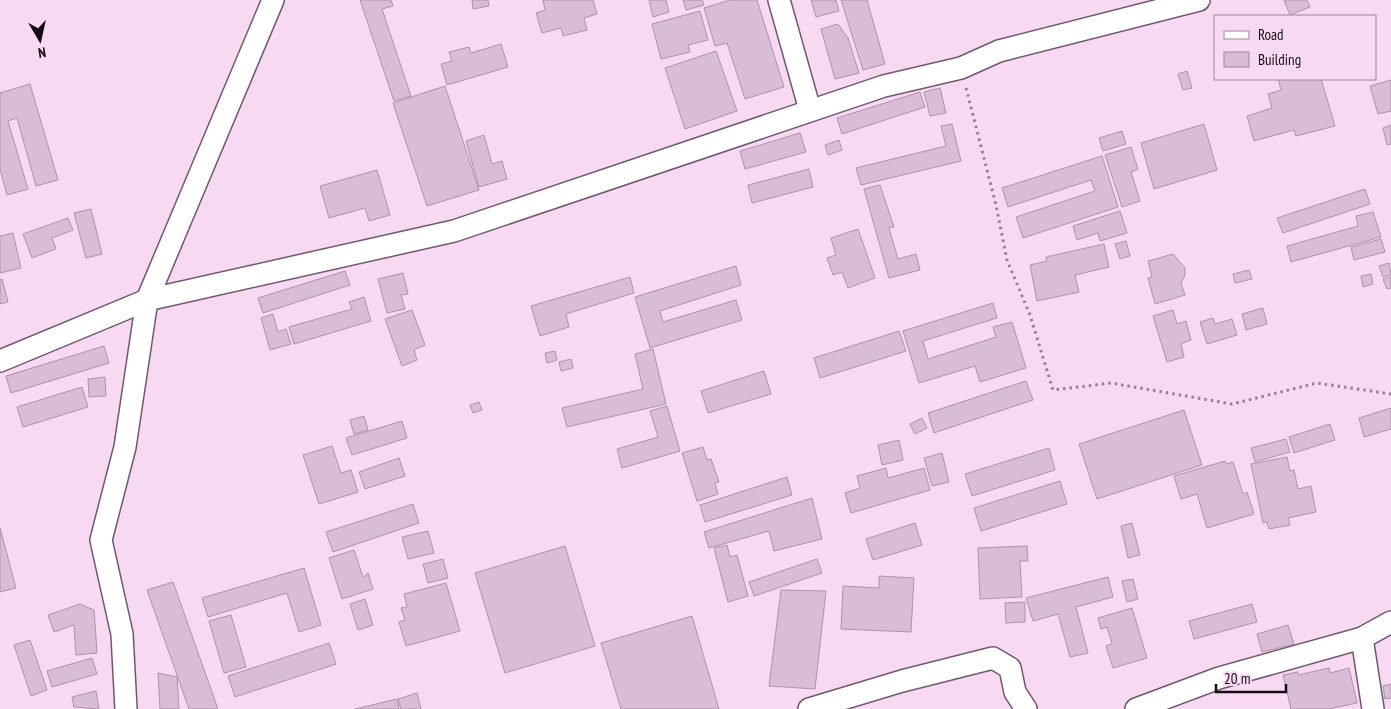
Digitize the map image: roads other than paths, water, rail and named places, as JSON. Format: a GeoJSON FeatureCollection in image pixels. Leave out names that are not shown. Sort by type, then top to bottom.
{"type":"FeatureCollection","features":[{"type":"Feature","properties":{"kind":"street"},"geometry":{"type":"LineString","coordinates":[[126,709],[122,634],[101,540],[125,447],[148,300],[273,0]]}},
{"type":"Feature","properties":{"kind":"street"},"geometry":{"type":"LineString","coordinates":[[779,0],[810,110]]}},
{"type":"Feature","properties":{"kind":"street"},"geometry":{"type":"LineString","coordinates":[[0,360],[148,300],[454,231],[884,86],[961,68],[999,51],[1199,0]]}},
{"type":"Feature","properties":{"kind":"street"},"geometry":{"type":"LineString","coordinates":[[1136,709],[1219,678],[1362,638],[1391,622]]}},
{"type":"Feature","properties":{"kind":"street"},"geometry":{"type":"LineString","coordinates":[[1362,638],[1372,709]]}},
{"type":"Feature","properties":{"kind":"street"},"geometry":{"type":"LineString","coordinates":[[809,709],[902,681],[993,658],[1010,668],[1015,692],[1026,709]]}}]}
